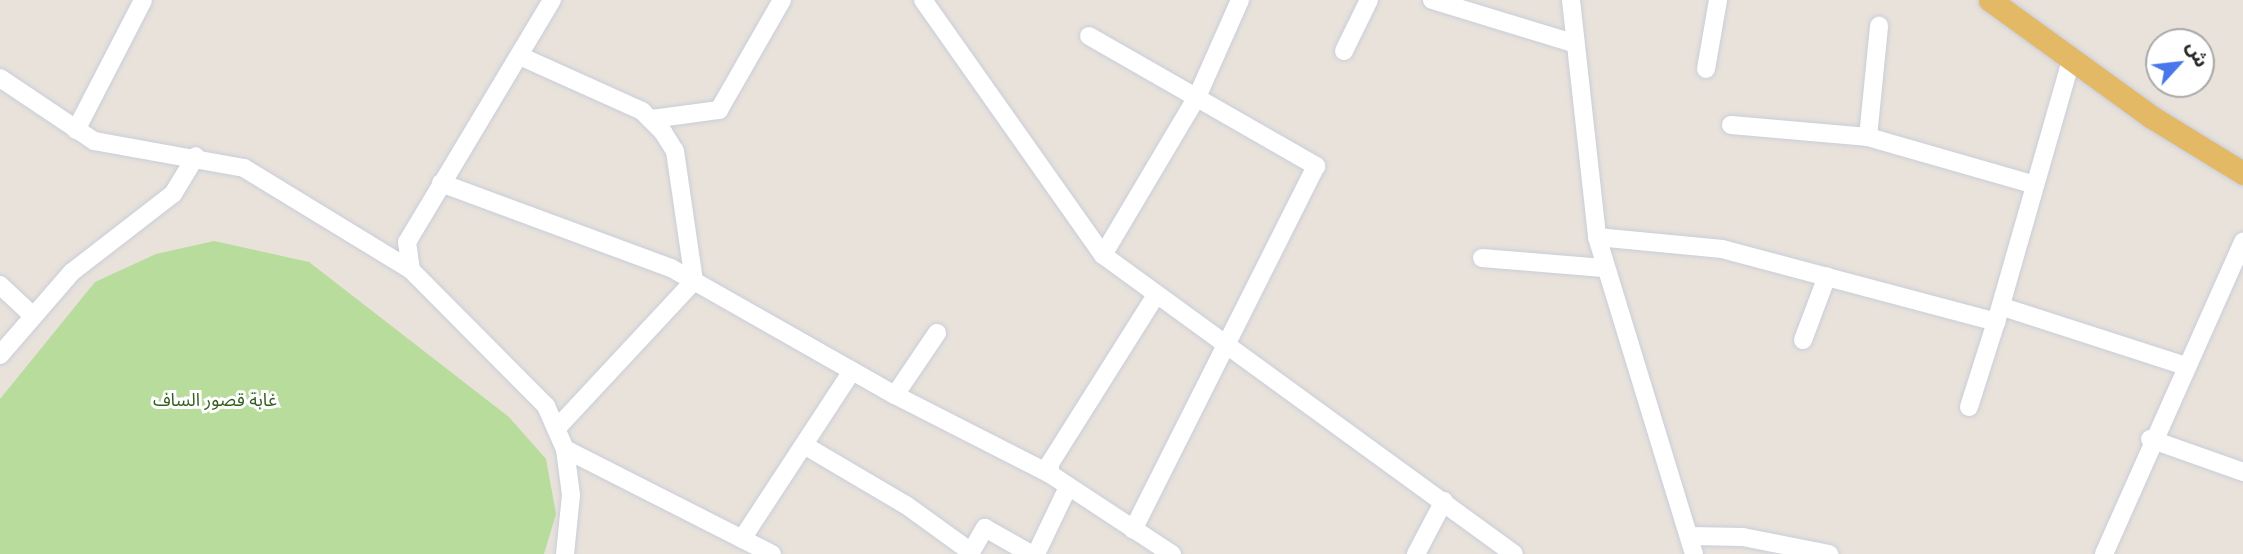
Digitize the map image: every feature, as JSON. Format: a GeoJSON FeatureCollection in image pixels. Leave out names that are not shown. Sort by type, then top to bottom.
{"type":"FeatureCollection","features":[{"type":"Feature","properties":{"kind":"main road"},"geometry":{"type":"LineString","coordinates":[[1990,0],[2071,61],[2243,173]]}},
{"type":"Feature","properties":{"kind":"street"},"geometry":{"type":"LineString","coordinates":[[76,130],[143,0]]}},
{"type":"Feature","properties":{"kind":"street"},"geometry":{"type":"LineString","coordinates":[[411,270],[407,242],[441,183],[522,57],[552,0]]}},
{"type":"Feature","properties":{"kind":"street"},"geometry":{"type":"LineString","coordinates":[[652,119],[719,110],[782,0]]}},
{"type":"Feature","properties":{"kind":"street"},"geometry":{"type":"LineString","coordinates":[[923,0],[1103,255],[1514,554]]}},
{"type":"Feature","properties":{"kind":"street"},"geometry":{"type":"LineString","coordinates":[[1103,255],[1198,95],[1240,0]]}},
{"type":"Feature","properties":{"kind":"street"},"geometry":{"type":"LineString","coordinates":[[1344,51],[1369,0]]}},
{"type":"Feature","properties":{"kind":"street"},"geometry":{"type":"LineString","coordinates":[[1432,0],[1573,43]]}},
{"type":"Feature","properties":{"kind":"street"},"geometry":{"type":"LineString","coordinates":[[1571,0],[1573,43],[1597,237],[1604,268],[1694,554]]}},
{"type":"Feature","properties":{"kind":"street"},"geometry":{"type":"LineString","coordinates":[[1706,69],[1718,0]]}},
{"type":"Feature","properties":{"kind":"street"},"geometry":{"type":"LineString","coordinates":[[1868,137],[1879,26]]}},
{"type":"Feature","properties":{"kind":"street"},"geometry":{"type":"LineString","coordinates":[[1089,36],[1198,95],[1316,166],[1230,347],[1133,530]]}},
{"type":"Feature","properties":{"kind":"street"},"geometry":{"type":"LineString","coordinates":[[522,57],[652,119],[675,151],[694,281]]}},
{"type":"Feature","properties":{"kind":"street"},"geometry":{"type":"LineString","coordinates":[[1969,407],[1999,314],[2032,184],[2071,61]]}},
{"type":"Feature","properties":{"kind":"street"},"geometry":{"type":"LineString","coordinates":[[0,78],[76,130],[104,143],[196,156],[278,184],[411,270],[546,406],[565,449],[571,495],[565,554]]}},
{"type":"Feature","properties":{"kind":"street"},"geometry":{"type":"LineString","coordinates":[[1731,125],[1868,137],[2032,184]]}},
{"type":"Feature","properties":{"kind":"street"},"geometry":{"type":"LineString","coordinates":[[0,355],[72,272],[160,207],[196,156]]}},
{"type":"Feature","properties":{"kind":"street"},"geometry":{"type":"LineString","coordinates":[[441,183],[694,281],[895,395],[1050,474],[1067,489],[1172,554]]}},
{"type":"Feature","properties":{"kind":"street"},"geometry":{"type":"LineString","coordinates":[[1597,237],[1722,249],[1999,314],[2183,365]]}},
{"type":"Feature","properties":{"kind":"street"},"geometry":{"type":"LineString","coordinates":[[2104,554],[2150,439],[2243,242]]}},
{"type":"Feature","properties":{"kind":"street"},"geometry":{"type":"LineString","coordinates":[[1482,258],[1604,268]]}},
{"type":"Feature","properties":{"kind":"street"},"geometry":{"type":"LineString","coordinates":[[1803,340],[1828,276]]}},
{"type":"Feature","properties":{"kind":"street"},"geometry":{"type":"LineString","coordinates":[[556,429],[694,281]]}},
{"type":"Feature","properties":{"kind":"street"},"geometry":{"type":"LineString","coordinates":[[0,285],[33,316]]}},
{"type":"Feature","properties":{"kind":"street"},"geometry":{"type":"LineString","coordinates":[[1050,474],[1050,463],[1156,295]]}},
{"type":"Feature","properties":{"kind":"street"},"geometry":{"type":"LineString","coordinates":[[895,395],[937,333]]}},
{"type":"Feature","properties":{"kind":"street"},"geometry":{"type":"LineString","coordinates":[[742,539],[852,371]]}},
{"type":"Feature","properties":{"kind":"street"},"geometry":{"type":"LineString","coordinates":[[2150,439],[2243,472]]}},
{"type":"Feature","properties":{"kind":"street"},"geometry":{"type":"LineString","coordinates":[[804,445],[906,505],[971,552],[985,528],[1033,554],[1067,489]]}},
{"type":"Feature","properties":{"kind":"street"},"geometry":{"type":"LineString","coordinates":[[565,449],[772,554]]}},
{"type":"Feature","properties":{"kind":"street"},"geometry":{"type":"LineString","coordinates":[[1416,554],[1444,501]]}},
{"type":"Feature","properties":{"kind":"street"},"geometry":{"type":"LineString","coordinates":[[1690,536],[1743,537],[1829,554]]}},
{"type":"Feature","properties":{"kind":"green space","name":"غابة قصور الساف"},"geometry":{"type":"Polygon","coordinates":[[[214,241],[309,262],[509,417],[546,459],[556,514],[544,554],[0,554],[0,399],[95,282],[156,254],[214,241]]]}}]}
